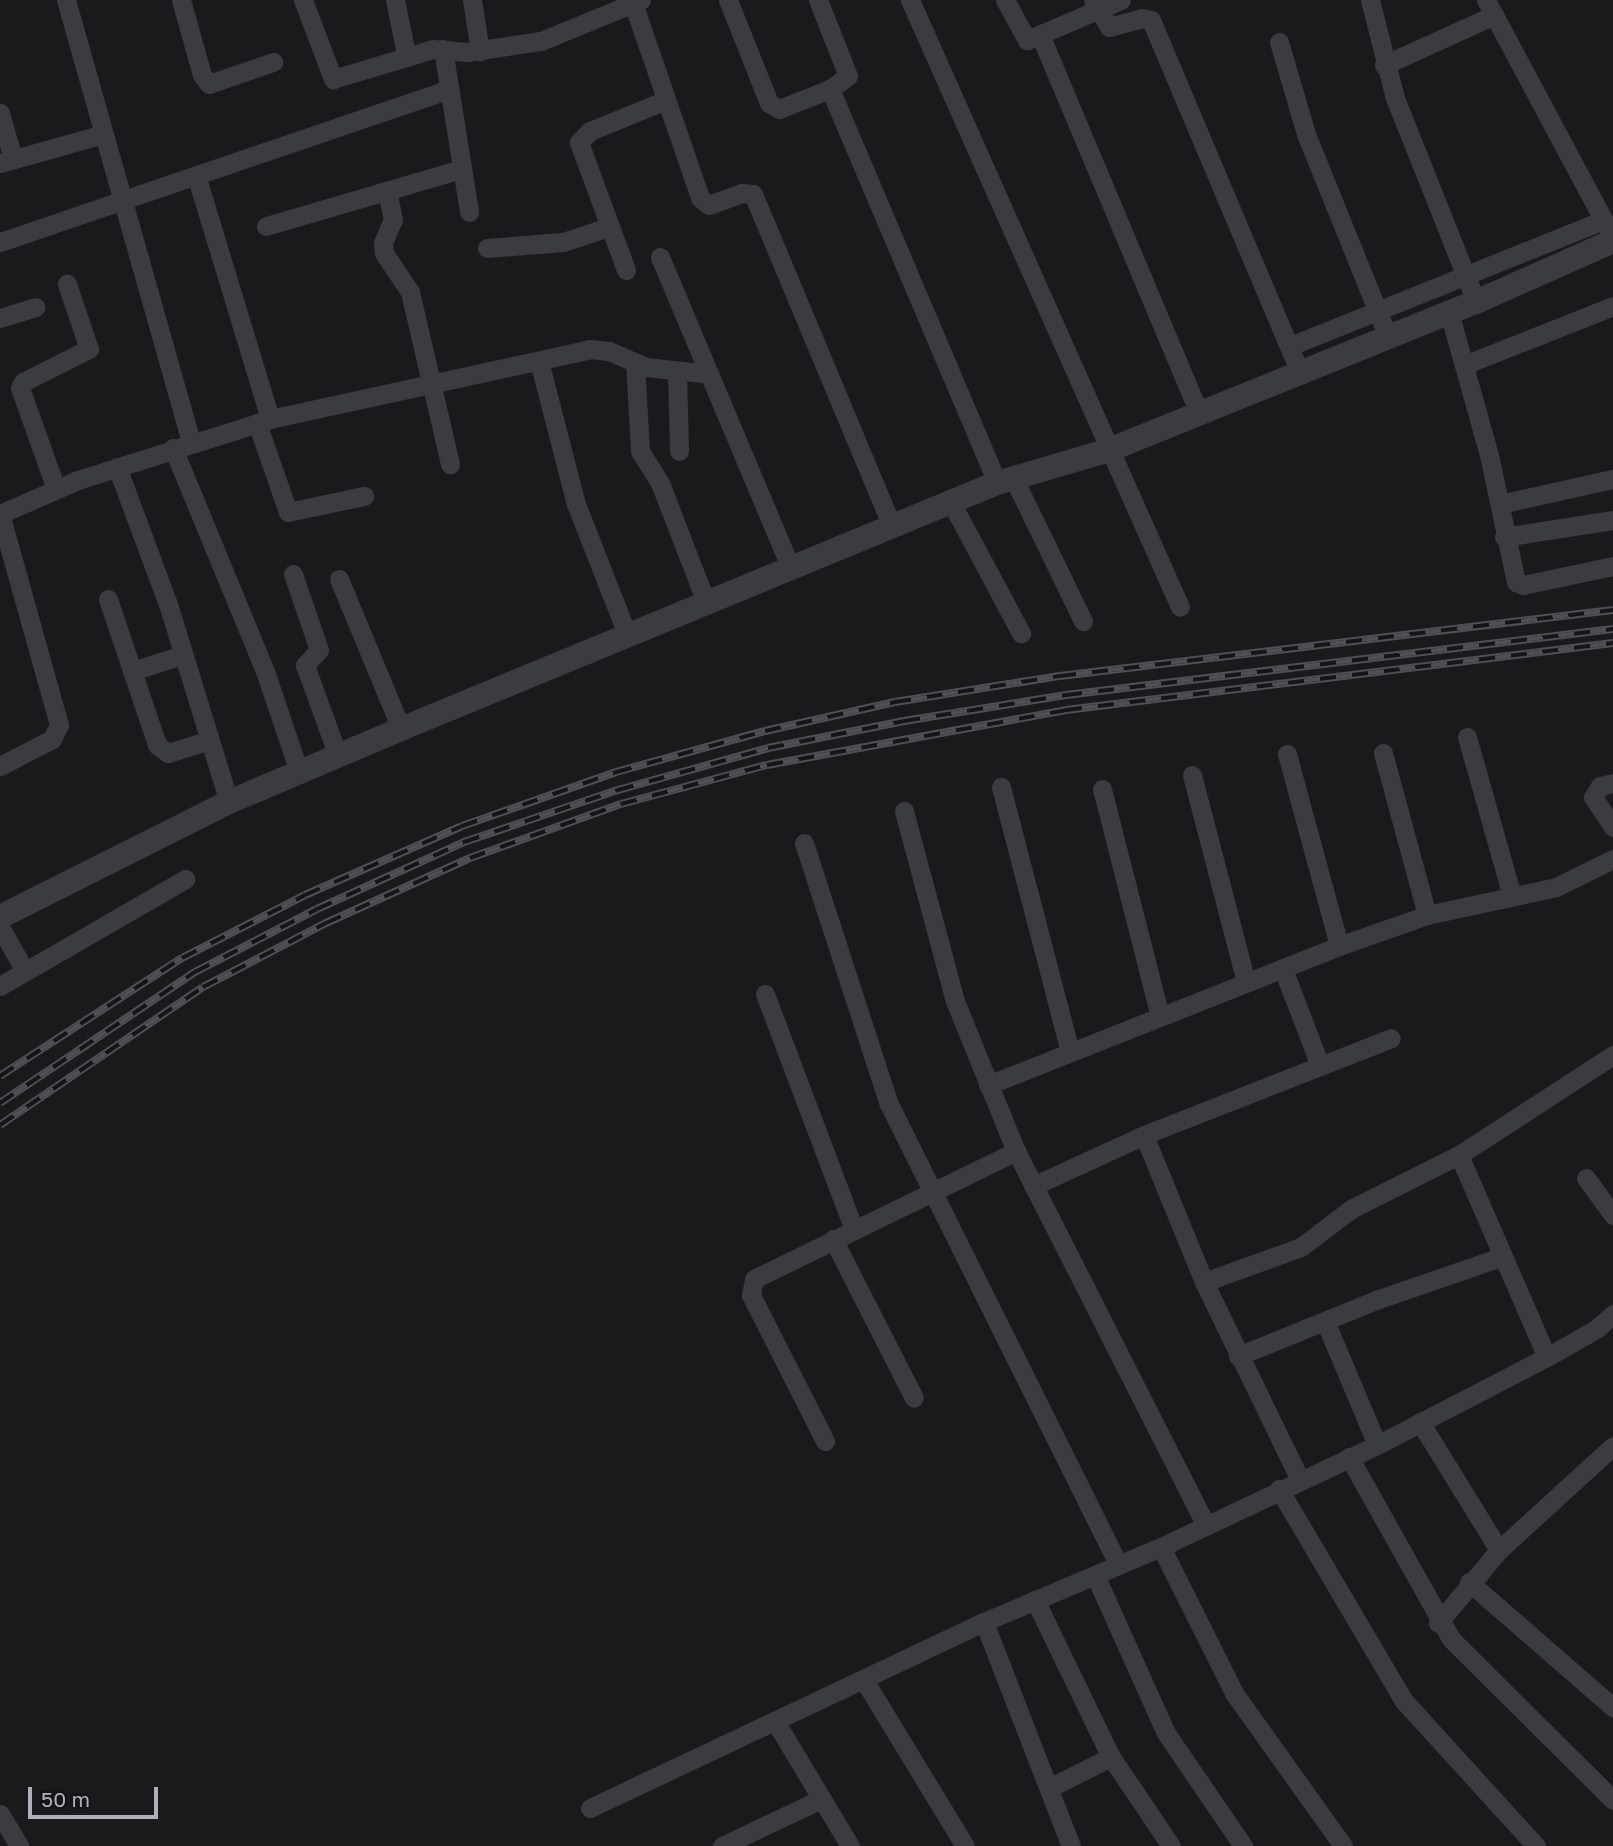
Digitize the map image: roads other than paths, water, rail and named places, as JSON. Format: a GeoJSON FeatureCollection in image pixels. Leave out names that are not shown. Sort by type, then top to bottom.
{"type":"FeatureCollection","features":[{"type":"Feature","properties":{"kind":"street"},"geometry":{"type":"LineString","coordinates":[[66,0],[122,200],[182,445],[299,772]]}},
{"type":"Feature","properties":{"kind":"street"},"geometry":{"type":"LineString","coordinates":[[181,0],[202,75],[209,85],[273,62]]}},
{"type":"Feature","properties":{"kind":"street"},"geometry":{"type":"LineString","coordinates":[[303,0],[325,67],[333,79],[406,54],[443,49],[480,51],[564,35],[637,2],[666,100],[703,203],[714,204],[748,192],[756,199],[892,526]]}},
{"type":"Feature","properties":{"kind":"street"},"geometry":{"type":"LineString","coordinates":[[395,0],[406,54]]}},
{"type":"Feature","properties":{"kind":"street"},"geometry":{"type":"LineString","coordinates":[[471,0],[480,51]]}},
{"type":"Feature","properties":{"kind":"street"},"geometry":{"type":"LineString","coordinates":[[728,0],[773,108],[830,89],[848,76],[818,0]]}},
{"type":"Feature","properties":{"kind":"street"},"geometry":{"type":"LineString","coordinates":[[910,0],[1180,607]]}},
{"type":"Feature","properties":{"kind":"street"},"geometry":{"type":"LineString","coordinates":[[1005,0],[1021,35],[1027,40],[1041,37],[1096,5],[1121,0]]}},
{"type":"Feature","properties":{"kind":"street"},"geometry":{"type":"LineString","coordinates":[[1370,0],[1384,65],[1476,302]]}},
{"type":"Feature","properties":{"kind":"street"},"geometry":{"type":"LineString","coordinates":[[1096,5],[1109,27],[1142,18],[1152,20],[1300,372]]}},
{"type":"Feature","properties":{"kind":"street"},"geometry":{"type":"LineString","coordinates":[[1384,65],[1490,8],[1610,232]]}},
{"type":"Feature","properties":{"kind":"street"},"geometry":{"type":"LineString","coordinates":[[1041,37],[1199,412]]}},
{"type":"Feature","properties":{"kind":"street"},"geometry":{"type":"LineString","coordinates":[[1279,42],[1306,134],[1388,337]]}},
{"type":"Feature","properties":{"kind":"street"},"geometry":{"type":"LineString","coordinates":[[443,49],[447,90],[468,212]]}},
{"type":"Feature","properties":{"kind":"street"},"geometry":{"type":"LineString","coordinates":[[830,89],[1006,481],[1083,621]]}},
{"type":"Feature","properties":{"kind":"street"},"geometry":{"type":"LineString","coordinates":[[0,242],[447,90]]}},
{"type":"Feature","properties":{"kind":"street"},"geometry":{"type":"LineString","coordinates":[[626,270],[579,142],[590,131],[666,100]]}},
{"type":"Feature","properties":{"kind":"street"},"geometry":{"type":"LineString","coordinates":[[0,113],[6,161],[103,134]]}},
{"type":"Feature","properties":{"kind":"street"},"geometry":{"type":"LineString","coordinates":[[266,226],[461,169]]}},
{"type":"Feature","properties":{"kind":"street"},"geometry":{"type":"LineString","coordinates":[[196,175],[289,512],[364,496]]}},
{"type":"Feature","properties":{"kind":"street"},"geometry":{"type":"LineString","coordinates":[[387,191],[393,219],[383,243],[384,253],[411,292],[450,464]]}},
{"type":"Feature","properties":{"kind":"street"},"geometry":{"type":"LineString","coordinates":[[487,248],[563,242],[609,227]]}},
{"type":"Feature","properties":{"kind":"street"},"geometry":{"type":"LineString","coordinates":[[1290,345],[1465,274],[1610,232]]}},
{"type":"Feature","properties":{"kind":"street"},"geometry":{"type":"LineString","coordinates":[[0,917],[229,802],[299,772],[951,502],[1006,481],[1109,450],[1476,302],[1610,232]]}},
{"type":"Feature","properties":{"kind":"street"},"geometry":{"type":"LineString","coordinates":[[660,257],[791,568]]}},
{"type":"Feature","properties":{"kind":"street"},"geometry":{"type":"LineString","coordinates":[[56,489],[20,388],[23,382],[89,349],[67,284]]}},
{"type":"Feature","properties":{"kind":"street"},"geometry":{"type":"LineString","coordinates":[[1464,365],[1613,306]]}},
{"type":"Feature","properties":{"kind":"street"},"geometry":{"type":"LineString","coordinates":[[0,318],[35,307]]}},
{"type":"Feature","properties":{"kind":"street"},"geometry":{"type":"LineString","coordinates":[[1449,312],[1500,504],[1511,573],[1523,584],[1613,566]]}},
{"type":"Feature","properties":{"kind":"street"},"geometry":{"type":"LineString","coordinates":[[0,766],[52,739],[59,725],[0,514],[56,489],[117,467],[264,421],[600,348],[635,363],[677,372],[710,374]]}},
{"type":"Feature","properties":{"kind":"street"},"geometry":{"type":"LineString","coordinates":[[539,361],[576,504],[628,634]]}},
{"type":"Feature","properties":{"kind":"street"},"geometry":{"type":"LineString","coordinates":[[635,363],[640,452],[660,483],[706,602]]}},
{"type":"Feature","properties":{"kind":"street"},"geometry":{"type":"LineString","coordinates":[[677,372],[679,451]]}},
{"type":"Feature","properties":{"kind":"street"},"geometry":{"type":"LineString","coordinates":[[117,467],[229,802]]}},
{"type":"Feature","properties":{"kind":"street"},"geometry":{"type":"LineString","coordinates":[[1500,504],[1613,480]]}},
{"type":"Feature","properties":{"kind":"street"},"geometry":{"type":"LineString","coordinates":[[951,502],[1021,633]]}},
{"type":"Feature","properties":{"kind":"street"},"geometry":{"type":"LineString","coordinates":[[1504,537],[1613,520]]}},
{"type":"Feature","properties":{"kind":"street"},"geometry":{"type":"LineString","coordinates":[[293,574],[319,650],[305,665],[338,756]]}},
{"type":"Feature","properties":{"kind":"street"},"geometry":{"type":"LineString","coordinates":[[338,579],[401,729]]}},
{"type":"Feature","properties":{"kind":"street"},"geometry":{"type":"LineString","coordinates":[[108,599],[161,750],[207,741]]}},
{"type":"Feature","properties":{"kind":"street"},"geometry":{"type":"LineString","coordinates":[[132,671],[182,655]]}},
{"type":"Feature","properties":{"kind":"street"},"geometry":{"type":"LineString","coordinates":[[1467,737],[1512,896]]}},
{"type":"Feature","properties":{"kind":"street"},"geometry":{"type":"LineString","coordinates":[[1383,753],[1427,915]]}},
{"type":"Feature","properties":{"kind":"street"},"geometry":{"type":"LineString","coordinates":[[1287,754],[1339,946]]}},
{"type":"Feature","properties":{"kind":"street"},"geometry":{"type":"LineString","coordinates":[[1192,775],[1246,982]]}},
{"type":"Feature","properties":{"kind":"street"},"geometry":{"type":"LineString","coordinates":[[1613,783],[1600,786],[1593,797],[1613,827]]}},
{"type":"Feature","properties":{"kind":"street"},"geometry":{"type":"LineString","coordinates":[[1001,787],[1070,1052]]}},
{"type":"Feature","properties":{"kind":"street"},"geometry":{"type":"LineString","coordinates":[[1102,789],[1160,1016]]}},
{"type":"Feature","properties":{"kind":"street"},"geometry":{"type":"LineString","coordinates":[[904,811],[955,1001],[988,1085],[1033,1186],[1206,1525]]}},
{"type":"Feature","properties":{"kind":"street"},"geometry":{"type":"LineString","coordinates":[[804,843],[889,1104],[931,1194],[1118,1564]]}},
{"type":"Feature","properties":{"kind":"street"},"geometry":{"type":"LineString","coordinates":[[988,1085],[1339,946],[1427,915],[1556,887],[1613,859]]}},
{"type":"Feature","properties":{"kind":"street"},"geometry":{"type":"LineString","coordinates":[[0,986],[185,878]]}},
{"type":"Feature","properties":{"kind":"street"},"geometry":{"type":"LineString","coordinates":[[0,927],[25,971]]}},
{"type":"Feature","properties":{"kind":"street"},"geometry":{"type":"LineString","coordinates":[[1283,969],[1319,1063]]}},
{"type":"Feature","properties":{"kind":"street"},"geometry":{"type":"LineString","coordinates":[[765,994],[854,1229]]}},
{"type":"Feature","properties":{"kind":"street"},"geometry":{"type":"LineString","coordinates":[[1033,1186],[1144,1135],[1319,1063],[1391,1038]]}},
{"type":"Feature","properties":{"kind":"street"},"geometry":{"type":"LineString","coordinates":[[1204,1282],[1301,1247],[1350,1209],[1459,1155],[1613,1055]]}},
{"type":"Feature","properties":{"kind":"street"},"geometry":{"type":"LineString","coordinates":[[1144,1135],[1204,1282],[1299,1478]]}},
{"type":"Feature","properties":{"kind":"street"},"geometry":{"type":"LineString","coordinates":[[825,1441],[749,1287],[765,1270],[931,1194],[1016,1151]]}},
{"type":"Feature","properties":{"kind":"street"},"geometry":{"type":"LineString","coordinates":[[1459,1155],[1501,1257],[1547,1357]]}},
{"type":"Feature","properties":{"kind":"street"},"geometry":{"type":"LineString","coordinates":[[1586,1178],[1613,1215]]}},
{"type":"Feature","properties":{"kind":"street"},"geometry":{"type":"LineString","coordinates":[[833,1239],[914,1398]]}},
{"type":"Feature","properties":{"kind":"street"},"geometry":{"type":"LineString","coordinates":[[1238,1356],[1325,1321],[1501,1257]]}},
{"type":"Feature","properties":{"kind":"street"},"geometry":{"type":"LineString","coordinates":[[590,1808],[984,1622],[1160,1547],[1299,1478],[1377,1445],[1547,1357],[1596,1329],[1613,1314]]}},
{"type":"Feature","properties":{"kind":"street"},"geometry":{"type":"LineString","coordinates":[[1325,1321],[1377,1445]]}},
{"type":"Feature","properties":{"kind":"street"},"geometry":{"type":"LineString","coordinates":[[1420,1422],[1499,1550]]}},
{"type":"Feature","properties":{"kind":"street"},"geometry":{"type":"LineString","coordinates":[[1438,1623],[1469,1582],[1499,1550],[1613,1446]]}},
{"type":"Feature","properties":{"kind":"street"},"geometry":{"type":"LineString","coordinates":[[1349,1457],[1438,1623],[1613,1800]]}},
{"type":"Feature","properties":{"kind":"street"},"geometry":{"type":"LineString","coordinates":[[1279,1489],[1404,1700],[1536,1846]]}},
{"type":"Feature","properties":{"kind":"street"},"geometry":{"type":"LineString","coordinates":[[1160,1547],[1234,1693],[1343,1846]]}},
{"type":"Feature","properties":{"kind":"street"},"geometry":{"type":"LineString","coordinates":[[1095,1574],[1166,1733],[1243,1846]]}},
{"type":"Feature","properties":{"kind":"street"},"geometry":{"type":"LineString","coordinates":[[1469,1582],[1608,1694]]}},
{"type":"Feature","properties":{"kind":"street"},"geometry":{"type":"LineString","coordinates":[[1035,1600],[1111,1757],[1171,1846]]}},
{"type":"Feature","properties":{"kind":"street"},"geometry":{"type":"LineString","coordinates":[[984,1622],[1051,1787],[1071,1846]]}},
{"type":"Feature","properties":{"kind":"street"},"geometry":{"type":"LineString","coordinates":[[864,1680],[965,1846]]}},
{"type":"Feature","properties":{"kind":"street"},"geometry":{"type":"LineString","coordinates":[[775,1721],[850,1846]]}},
{"type":"Feature","properties":{"kind":"street"},"geometry":{"type":"LineString","coordinates":[[1051,1787],[1111,1757]]}},
{"type":"Feature","properties":{"kind":"street"},"geometry":{"type":"LineString","coordinates":[[722,1846],[821,1799]]}},
{"type":"Feature","properties":{"kind":"street"},"geometry":{"type":"LineString","coordinates":[[0,1814],[19,1846]]}},
{"type":"Feature","properties":{"kind":"railway"},"geometry":{"type":"LineString","coordinates":[[0,1076],[182,958],[305,895],[462,826],[616,772],[765,731],[895,702],[1060,676],[1613,610]]}},
{"type":"Feature","properties":{"kind":"railway"},"geometry":{"type":"LineString","coordinates":[[0,1103],[195,972],[317,909],[464,842],[618,790],[768,748],[904,721],[1066,695],[1613,629]]}},
{"type":"Feature","properties":{"kind":"railway"},"geometry":{"type":"LineString","coordinates":[[0,1125],[203,987],[326,923],[470,858],[621,804],[767,765],[1066,710],[1613,643]]}}]}
